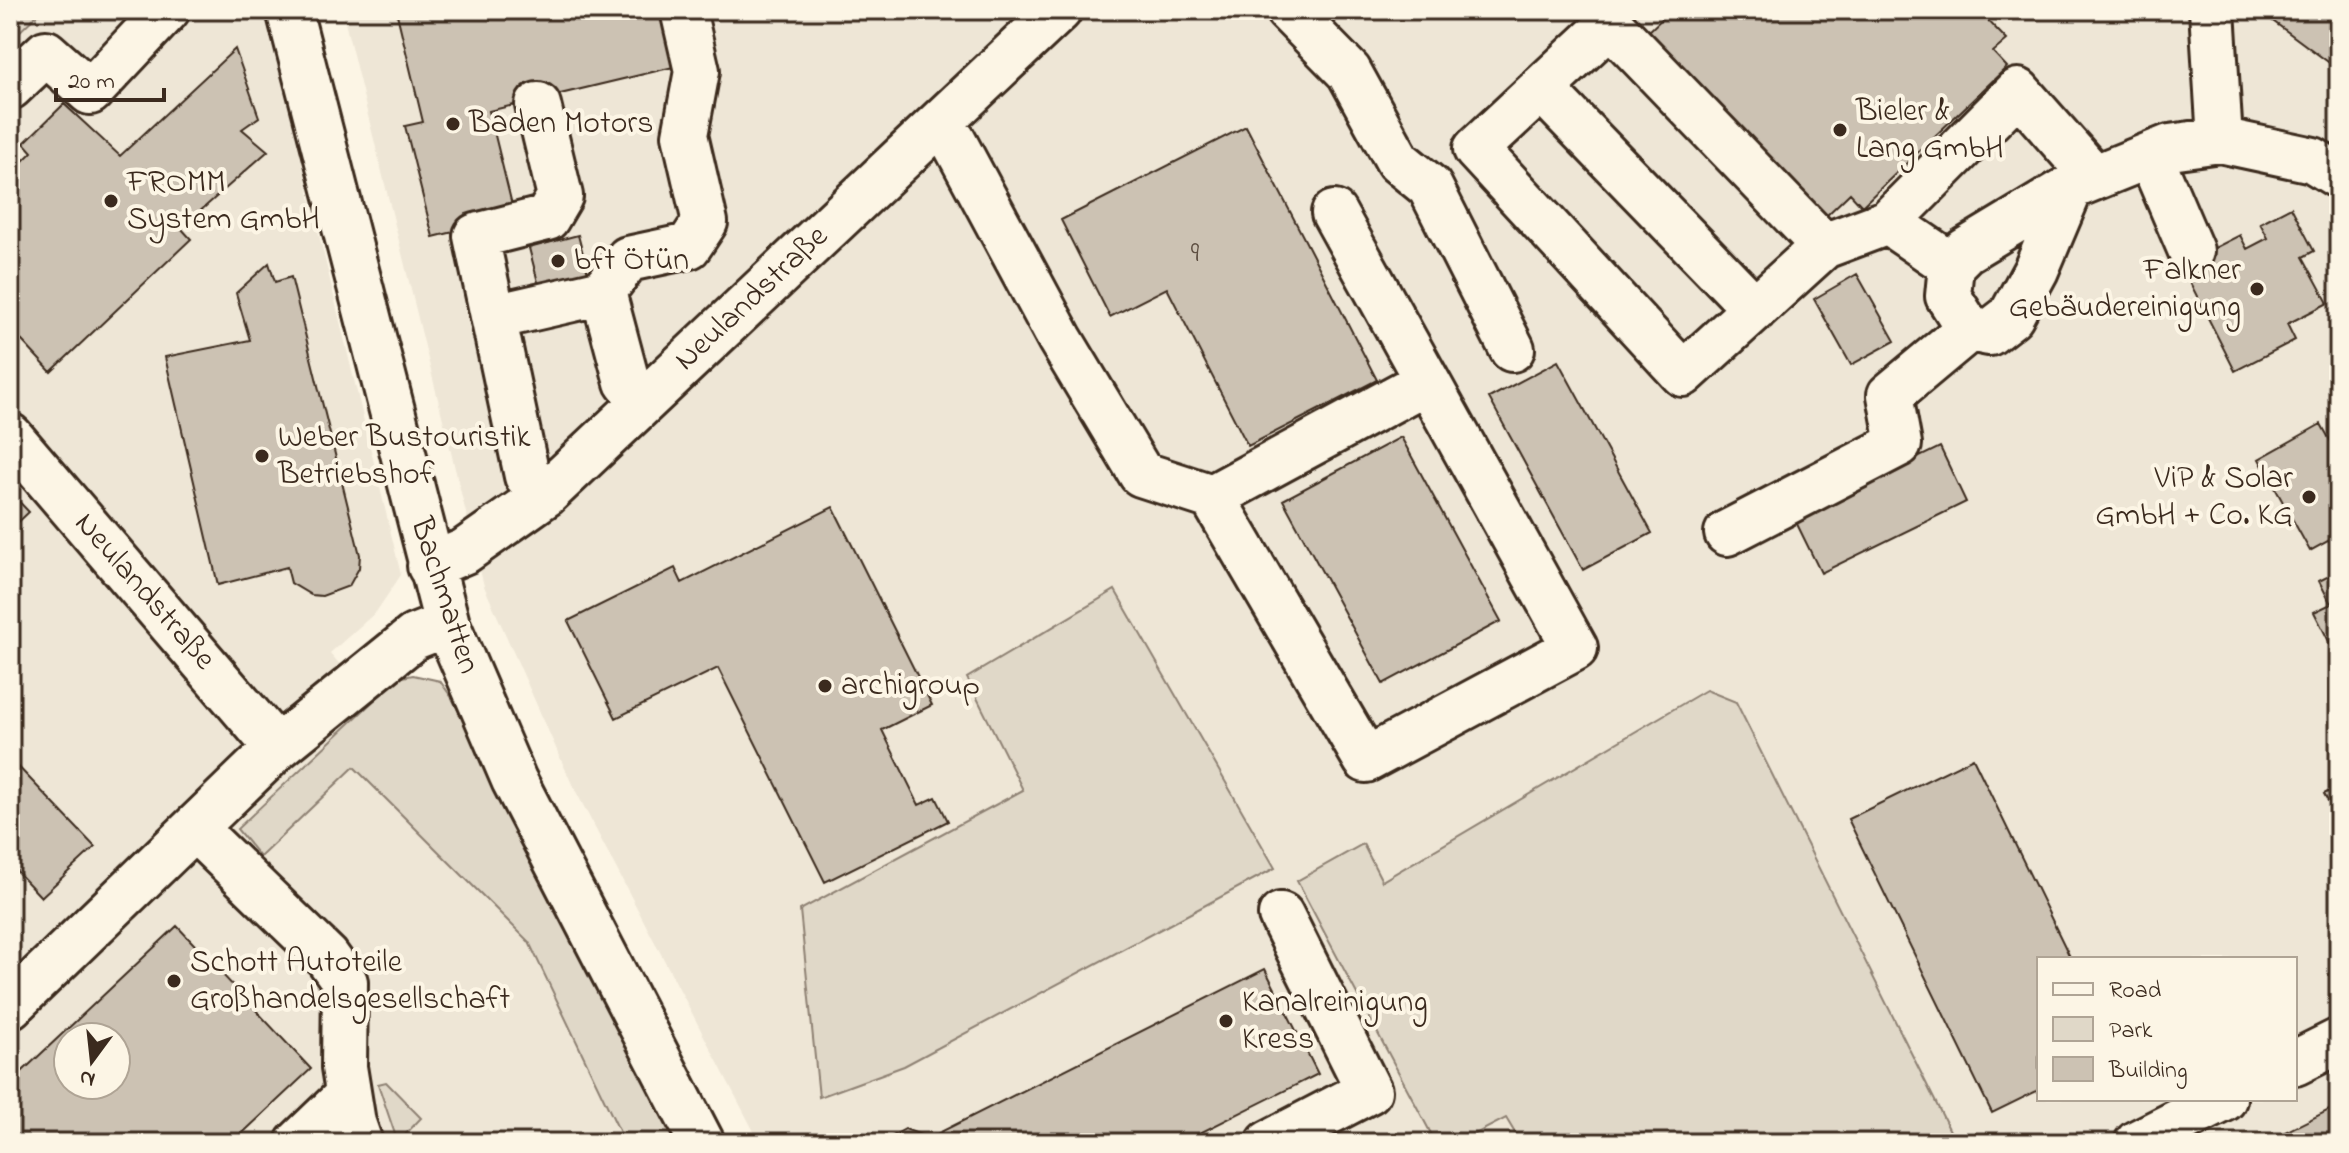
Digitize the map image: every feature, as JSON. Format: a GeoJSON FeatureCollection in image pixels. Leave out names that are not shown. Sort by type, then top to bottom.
{"type":"FeatureCollection","features":[{"type":"Feature","properties":{"kind":"street"},"geometry":{"type":"LineString","coordinates":[[10,87],[46,53],[90,92],[167,10]]}},
{"type":"Feature","properties":{"kind":"street","name":"Bachmatten"},"geometry":{"type":"LineString","coordinates":[[289,10],[447,624],[514,780],[702,1143]]}},
{"type":"Feature","properties":{"kind":"street"},"geometry":{"type":"LineString","coordinates":[[494,317],[603,292],[628,259],[689,246],[705,222],[685,135],[697,71],[683,10]]}},
{"type":"Feature","properties":{"kind":"street","name":"Neulandstraße"},"geometry":{"type":"LineString","coordinates":[[430,566],[465,551],[546,494],[1059,10]]}},
{"type":"Feature","properties":{"kind":"street"},"geometry":{"type":"LineString","coordinates":[[1288,10],[1349,72],[1398,161],[1430,187],[1512,349]]}},
{"type":"Feature","properties":{"kind":"street"},"geometry":{"type":"LineString","coordinates":[[2212,10],[2220,140]]}},
{"type":"Feature","properties":{"kind":"street"},"geometry":{"type":"LineString","coordinates":[[1824,246],[1610,24],[1476,149],[1683,374],[1824,246],[1888,222],[2018,91],[2082,181]]}},
{"type":"Feature","properties":{"kind":"street"},"geometry":{"type":"LineString","coordinates":[[1541,88],[1755,309]]}},
{"type":"Feature","properties":{"kind":"street"},"geometry":{"type":"LineString","coordinates":[[538,105],[560,196],[547,218],[476,236],[527,476],[546,494]]}},
{"type":"Feature","properties":{"kind":"street"},"geometry":{"type":"LineString","coordinates":[[938,125],[953,140],[1060,339],[1141,474],[1212,497],[1366,760],[1575,648],[1334,213]]}},
{"type":"Feature","properties":{"kind":"street"},"geometry":{"type":"LineString","coordinates":[[2082,181],[2011,316],[1989,333],[1969,329],[1948,296],[1951,265],[1965,251],[2082,181],[2170,147],[2220,140],[2313,160],[2339,176]]}},
{"type":"Feature","properties":{"kind":"street"},"geometry":{"type":"LineString","coordinates":[[2150,155],[2191,251]]}},
{"type":"Feature","properties":{"kind":"street"},"geometry":{"type":"LineString","coordinates":[[1888,222],[1951,265]]}},
{"type":"Feature","properties":{"kind":"street"},"geometry":{"type":"LineString","coordinates":[[603,292],[627,382],[643,402]]}},
{"type":"Feature","properties":{"kind":"street"},"geometry":{"type":"LineString","coordinates":[[1727,533],[1899,444],[1890,395],[1969,329]]}},
{"type":"Feature","properties":{"kind":"street"},"geometry":{"type":"LineString","coordinates":[[1212,497],[1427,381]]}},
{"type":"Feature","properties":{"kind":"street","name":"Neulandstraße"},"geometry":{"type":"LineString","coordinates":[[10,436],[277,748]]}},
{"type":"Feature","properties":{"kind":"street"},"geometry":{"type":"LineString","coordinates":[[10,1006],[277,748],[414,637],[447,624]]}},
{"type":"Feature","properties":{"kind":"street"},"geometry":{"type":"LineString","coordinates":[[195,829],[327,957],[345,982],[344,1067],[353,1123],[360,1143]]}},
{"type":"Feature","properties":{"kind":"street"},"geometry":{"type":"LineString","coordinates":[[1269,1143],[1369,1091],[1281,915]]}},
{"type":"Feature","properties":{"kind":"street"},"geometry":{"type":"LineString","coordinates":[[2297,1062],[2339,1041]]}},
{"type":"Feature","properties":{"kind":"street"},"geometry":{"type":"LineString","coordinates":[[298,1143],[348,1095]]}},
{"type":"Feature","properties":{"kind":"street"},"geometry":{"type":"LineString","coordinates":[[2137,1143],[2220,1101]]}},
{"type":"Feature","properties":{"kind":"shaded area"},"geometry":{"type":"Polygon","coordinates":[[[10,10],[265,10],[401,575],[376,612],[330,653],[569,929],[674,1143],[10,1143],[10,10]]]}},
{"type":"Feature","properties":{"kind":"shaded area"},"geometry":{"type":"Polygon","coordinates":[[[342,10],[2339,10],[2339,1143],[760,1143],[571,782],[484,586],[342,10]]]}},
{"type":"Feature","properties":{"kind":"green space"},"geometry":{"type":"Polygon","coordinates":[[[10,10],[42,10],[10,41],[10,10]]]}},
{"type":"Feature","properties":{"kind":"green space"},"geometry":{"type":"Polygon","coordinates":[[[1115,590],[1275,868],[904,1066],[819,1097],[800,910],[1023,790],[967,678],[1115,590]]]}},
{"type":"Feature","properties":{"kind":"green space"},"geometry":{"type":"Polygon","coordinates":[[[413,675],[440,681],[452,698],[680,1143],[625,1143],[529,942],[354,767],[260,857],[237,829],[398,678],[413,675]]]}},
{"type":"Feature","properties":{"kind":"green space"},"geometry":{"type":"Polygon","coordinates":[[[1706,690],[1736,702],[1956,1143],[1521,1143],[1506,1118],[1458,1143],[1436,1143],[1297,881],[1363,844],[1382,881],[1706,690]]]}},
{"type":"Feature","properties":{"kind":"green space"},"geometry":{"type":"Polygon","coordinates":[[[386,1082],[421,1118],[401,1139],[404,1143],[398,1143],[378,1084],[386,1082]]]}},
{"type":"Feature","properties":{"kind":"building","name":"Baden Motors"},"geometry":{"type":"Polygon","coordinates":[[[396,10],[673,10],[686,64],[489,111],[515,217],[433,237],[405,126],[423,122],[396,10]]]}},
{"type":"Feature","properties":{"kind":"building","name":"Bieler & Lang GmbH"},"geometry":{"type":"Polygon","coordinates":[[[1671,10],[1978,10],[2007,40],[1993,52],[2007,67],[1862,206],[1850,193],[1823,219],[1646,34],[1671,10]]]}},
{"type":"Feature","properties":{"kind":"building"},"geometry":{"type":"Polygon","coordinates":[[[2258,10],[2339,10],[2339,70],[2258,10]]]}},
{"type":"Feature","properties":{"kind":"building","name":"FROMM System GmbH"},"geometry":{"type":"Polygon","coordinates":[[[235,49],[259,117],[242,129],[268,151],[181,228],[191,239],[51,372],[10,328],[10,174],[32,152],[24,143],[64,104],[120,156],[235,49]]]}},
{"type":"Feature","properties":{"kind":"building"},"geometry":{"type":"Polygon","coordinates":[[[1246,126],[1377,380],[1248,446],[1167,288],[1110,317],[1061,220],[1246,126]]]}},
{"type":"Feature","properties":{"kind":"building"},"geometry":{"type":"Polygon","coordinates":[[[2291,207],[2314,251],[2303,257],[2328,303],[2287,324],[2295,340],[2235,371],[2181,265],[2240,235],[2247,249],[2268,238],[2260,223],[2291,207]]]}},
{"type":"Feature","properties":{"kind":"building","name":"bft Ötün"},"geometry":{"type":"Polygon","coordinates":[[[578,235],[588,273],[539,286],[529,248],[578,235]]]}},
{"type":"Feature","properties":{"kind":"building","name":"Weber Bustouristik Betriebshof"},"geometry":{"type":"Polygon","coordinates":[[[269,263],[275,282],[291,277],[360,555],[359,568],[349,586],[322,596],[311,595],[291,583],[287,567],[218,585],[165,357],[250,340],[236,293],[269,263]]]}},
{"type":"Feature","properties":{"kind":"building"},"geometry":{"type":"Polygon","coordinates":[[[1857,274],[1895,341],[1851,365],[1814,299],[1857,274]]]}},
{"type":"Feature","properties":{"kind":"building"},"geometry":{"type":"Polygon","coordinates":[[[1558,361],[1652,533],[1583,570],[1489,398],[1558,361]]]}},
{"type":"Feature","properties":{"kind":"building","name":"ViP & Solar GmbH + Co. KG"},"geometry":{"type":"Polygon","coordinates":[[[2321,424],[2339,456],[2339,535],[2310,551],[2259,459],[2321,424]]]}},
{"type":"Feature","properties":{"kind":"building"},"geometry":{"type":"Polygon","coordinates":[[[1401,437],[1501,621],[1383,684],[1283,500],[1401,437]]]}},
{"type":"Feature","properties":{"kind":"building"},"geometry":{"type":"Polygon","coordinates":[[[1940,447],[1966,502],[1821,573],[1794,518],[1940,447]]]}},
{"type":"Feature","properties":{"kind":"building"},"geometry":{"type":"Polygon","coordinates":[[[10,492],[29,512],[10,530],[10,492]]]}},
{"type":"Feature","properties":{"kind":"building","name":"archigroup"},"geometry":{"type":"Polygon","coordinates":[[[833,507],[932,705],[882,730],[919,805],[936,797],[948,821],[825,882],[718,668],[616,718],[568,621],[675,568],[682,583],[833,507]]]}},
{"type":"Feature","properties":{"kind":"building"},"geometry":{"type":"Polygon","coordinates":[[[2339,571],[2339,661],[2314,612],[2331,604],[2319,581],[2339,571]]]}},
{"type":"Feature","properties":{"kind":"building"},"geometry":{"type":"Polygon","coordinates":[[[10,758],[95,847],[41,897],[10,864],[10,758]]]}},
{"type":"Feature","properties":{"kind":"building"},"geometry":{"type":"Polygon","coordinates":[[[1973,758],[2070,957],[2037,957],[2037,1091],[1992,1113],[1848,819],[1973,758]]]}},
{"type":"Feature","properties":{"kind":"building"},"geometry":{"type":"Polygon","coordinates":[[[2339,786],[2339,821],[2324,794],[2339,786]]]}},
{"type":"Feature","properties":{"kind":"building","name":"Schott Autoteile Gr0ßhandelsgesellschaft"},"geometry":{"type":"Polygon","coordinates":[[[177,926],[311,1069],[232,1143],[10,1143],[10,1083],[52,1044],[52,1101],[132,1101],[132,1021],[76,1021],[177,926]]]}},
{"type":"Feature","properties":{"kind":"building","name":"Kanalreinigung Kress"},"geometry":{"type":"Polygon","coordinates":[[[1265,969],[1318,1074],[1180,1143],[880,1143],[905,1129],[929,1138],[1265,969]]]}},
{"type":"Feature","properties":{"kind":"building"},"geometry":{"type":"Polygon","coordinates":[[[2339,1105],[2339,1143],[2263,1143],[2339,1105]]]}},
{"type":"Feature","properties":{"kind":"place","name":"Baden Motors"},"geometry":{"type":"Point","coordinates":[453,124]}},
{"type":"Feature","properties":{"kind":"place","name":"Bieler & Lang GmbH"},"geometry":{"type":"Point","coordinates":[1840,130]}},
{"type":"Feature","properties":{"kind":"place","name":"FROMM System GmbH"},"geometry":{"type":"Point","coordinates":[111,201]}},
{"type":"Feature","properties":{"kind":"place","name":"bft Ötün"},"geometry":{"type":"Point","coordinates":[558,261]}},
{"type":"Feature","properties":{"kind":"place","name":"Falkner Gebäudereinigung"},"geometry":{"type":"Point","coordinates":[2257,289]}},
{"type":"Feature","properties":{"kind":"place","name":"Weber Bustouristik Betriebshof"},"geometry":{"type":"Point","coordinates":[262,456]}},
{"type":"Feature","properties":{"kind":"place","name":"ViP & Solar GmbH + Co. KG"},"geometry":{"type":"Point","coordinates":[2309,497]}},
{"type":"Feature","properties":{"kind":"place","name":"archigroup"},"geometry":{"type":"Point","coordinates":[825,686]}},
{"type":"Feature","properties":{"kind":"place","name":"Schott Autoteile Gr0ßhandelsgesellschaft"},"geometry":{"type":"Point","coordinates":[174,981]}},
{"type":"Feature","properties":{"kind":"place","name":"Kanalreinigung Kress"},"geometry":{"type":"Point","coordinates":[1226,1021]}}]}
